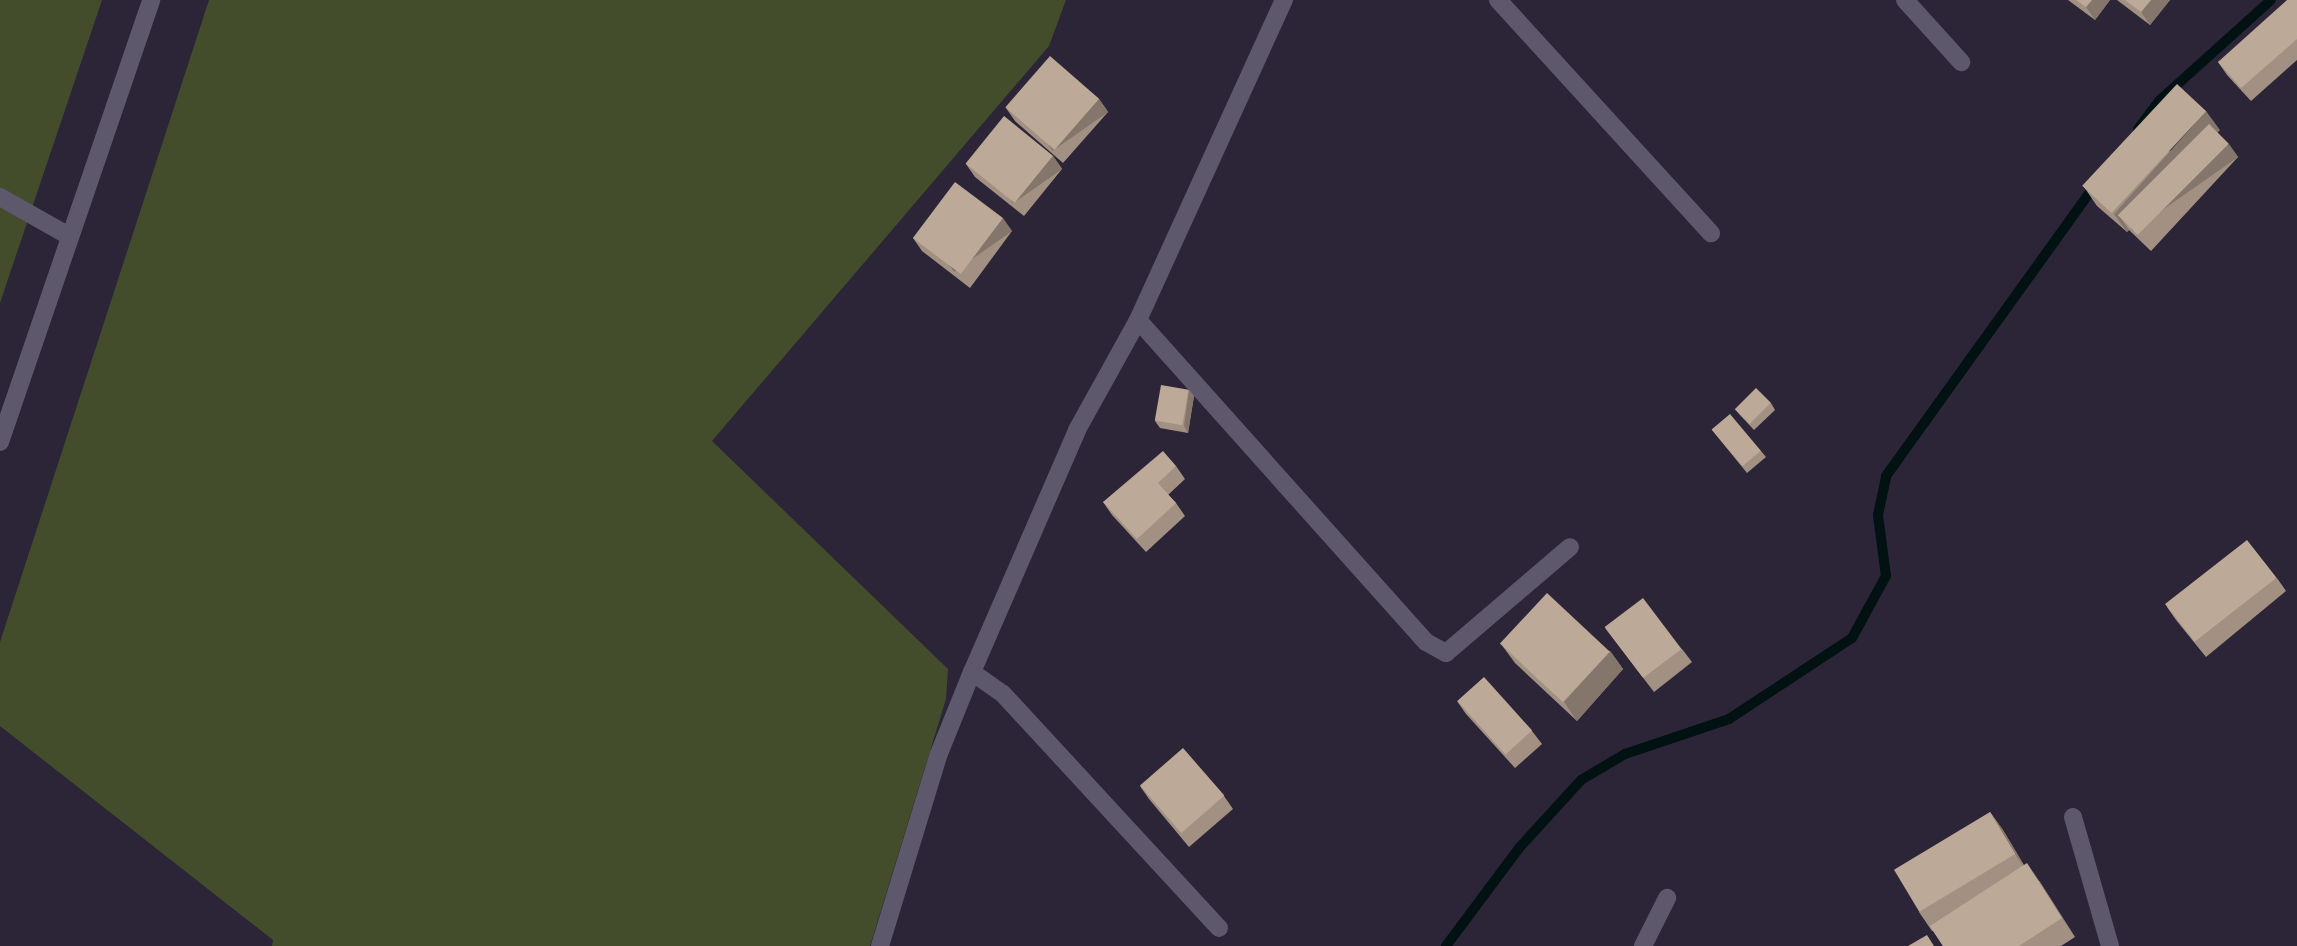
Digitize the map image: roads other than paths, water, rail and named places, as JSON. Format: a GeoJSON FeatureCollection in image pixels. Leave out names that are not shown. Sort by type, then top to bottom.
{"type":"FeatureCollection","features":[{"type":"Feature","properties":{"kind":"street"},"geometry":{"type":"LineString","coordinates":[[0,442],[151,0]]}},
{"type":"Feature","properties":{"kind":"street"},"geometry":{"type":"LineString","coordinates":[[880,946],[938,756],[972,672],[1077,430],[1138,320],[1284,0]]}},
{"type":"Feature","properties":{"kind":"street"},"geometry":{"type":"LineString","coordinates":[[1498,0],[1711,233]]}},
{"type":"Feature","properties":{"kind":"street"},"geometry":{"type":"LineString","coordinates":[[1905,0],[1961,62]]}},
{"type":"Feature","properties":{"kind":"street"},"geometry":{"type":"LineString","coordinates":[[0,196],[69,237]]}},
{"type":"Feature","properties":{"kind":"street"},"geometry":{"type":"LineString","coordinates":[[1138,320],[1425,642],[1446,653],[1570,547]]}},
{"type":"Feature","properties":{"kind":"street"},"geometry":{"type":"LineString","coordinates":[[972,672],[1003,694],[1219,928]]}},
{"type":"Feature","properties":{"kind":"street"},"geometry":{"type":"LineString","coordinates":[[2073,817],[2110,946]]}},
{"type":"Feature","properties":{"kind":"street"},"geometry":{"type":"LineString","coordinates":[[1643,946],[1667,898]]}},
{"type":"Feature","properties":{"kind":"waterway"},"geometry":{"type":"LineString","coordinates":[[2138,129],[2160,100],[2271,0]]}},
{"type":"Feature","properties":{"kind":"waterway"},"geometry":{"type":"LineString","coordinates":[[1446,946],[1519,848],[1581,780],[1625,754],[1729,719],[1852,638],[1886,576],[1878,515],[1886,476],[2096,184]]}}]}
